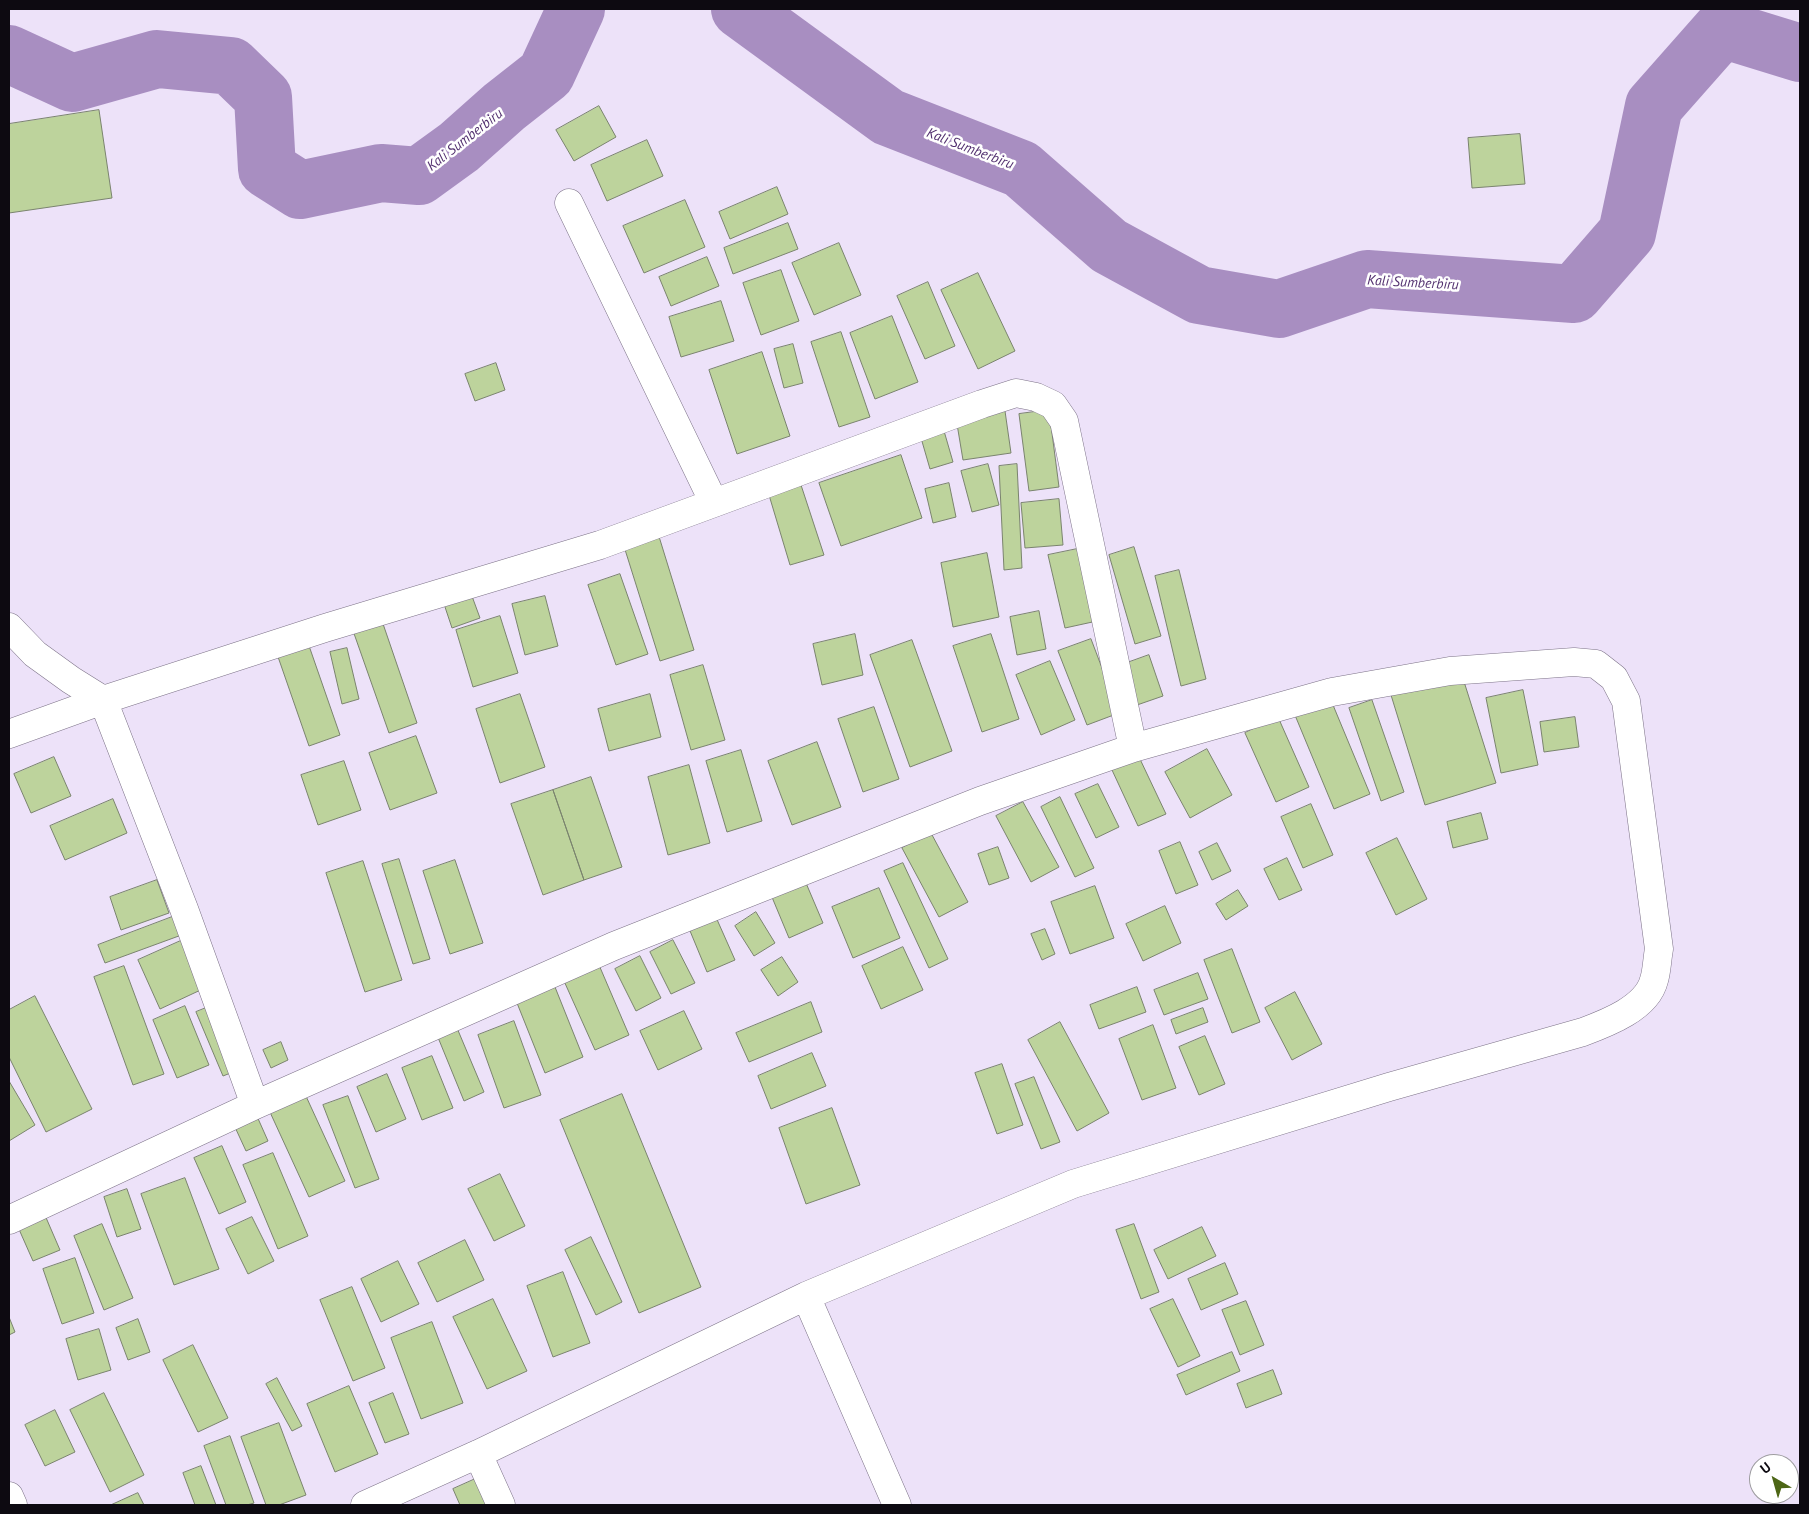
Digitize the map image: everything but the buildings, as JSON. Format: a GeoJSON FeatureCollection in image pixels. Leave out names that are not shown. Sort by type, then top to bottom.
{"type":"FeatureCollection","features":[{"type":"Feature","properties":{"kind":"street"},"geometry":{"type":"LineString","coordinates":[[569,203],[714,503]]}},
{"type":"Feature","properties":{"kind":"street"},"geometry":{"type":"LineString","coordinates":[[9,734],[102,700],[324,628],[600,545],[972,407],[1016,393],[1036,397],[1053,405],[1064,421],[1133,748]]}},
{"type":"Feature","properties":{"kind":"street"},"geometry":{"type":"LineString","coordinates":[[9,627],[35,654],[102,700],[184,909],[255,1105]]}},
{"type":"Feature","properties":{"kind":"street"},"geometry":{"type":"LineString","coordinates":[[9,1220],[255,1105],[614,946],[980,801],[1133,748],[1332,692],[1450,671],[1574,662],[1596,664],[1614,678],[1626,701],[1659,949],[1654,982],[1642,1000],[1626,1012],[1604,1024],[1583,1032],[1389,1087],[1073,1184],[806,1296],[478,1454],[365,1505]]}},
{"type":"Feature","properties":{"kind":"street"},"geometry":{"type":"LineString","coordinates":[[806,1296],[897,1505]]}},
{"type":"Feature","properties":{"kind":"street"},"geometry":{"type":"LineString","coordinates":[[478,1454],[501,1505]]}},
{"type":"Feature","properties":{"kind":"street"},"geometry":{"type":"LineString","coordinates":[[9,1496],[13,1505]]}},
{"type":"Feature","properties":{"kind":"waterway","name":"Kali Sumberbiru"},"geometry":{"type":"LineString","coordinates":[[9,54],[72,83],[157,59],[231,66],[263,97],[267,169],[300,190],[381,173],[419,176],[459,147],[504,107],[546,74],[576,9]]}},
{"type":"Feature","properties":{"kind":"waterway","name":"Kali Sumberbiru"},"geometry":{"type":"LineString","coordinates":[[740,9],[888,117],[1021,169],[1109,246],[1199,295],[1279,309],[1367,279],[1574,294],[1627,233],[1654,106],[1722,29],[1800,53]]}}]}
